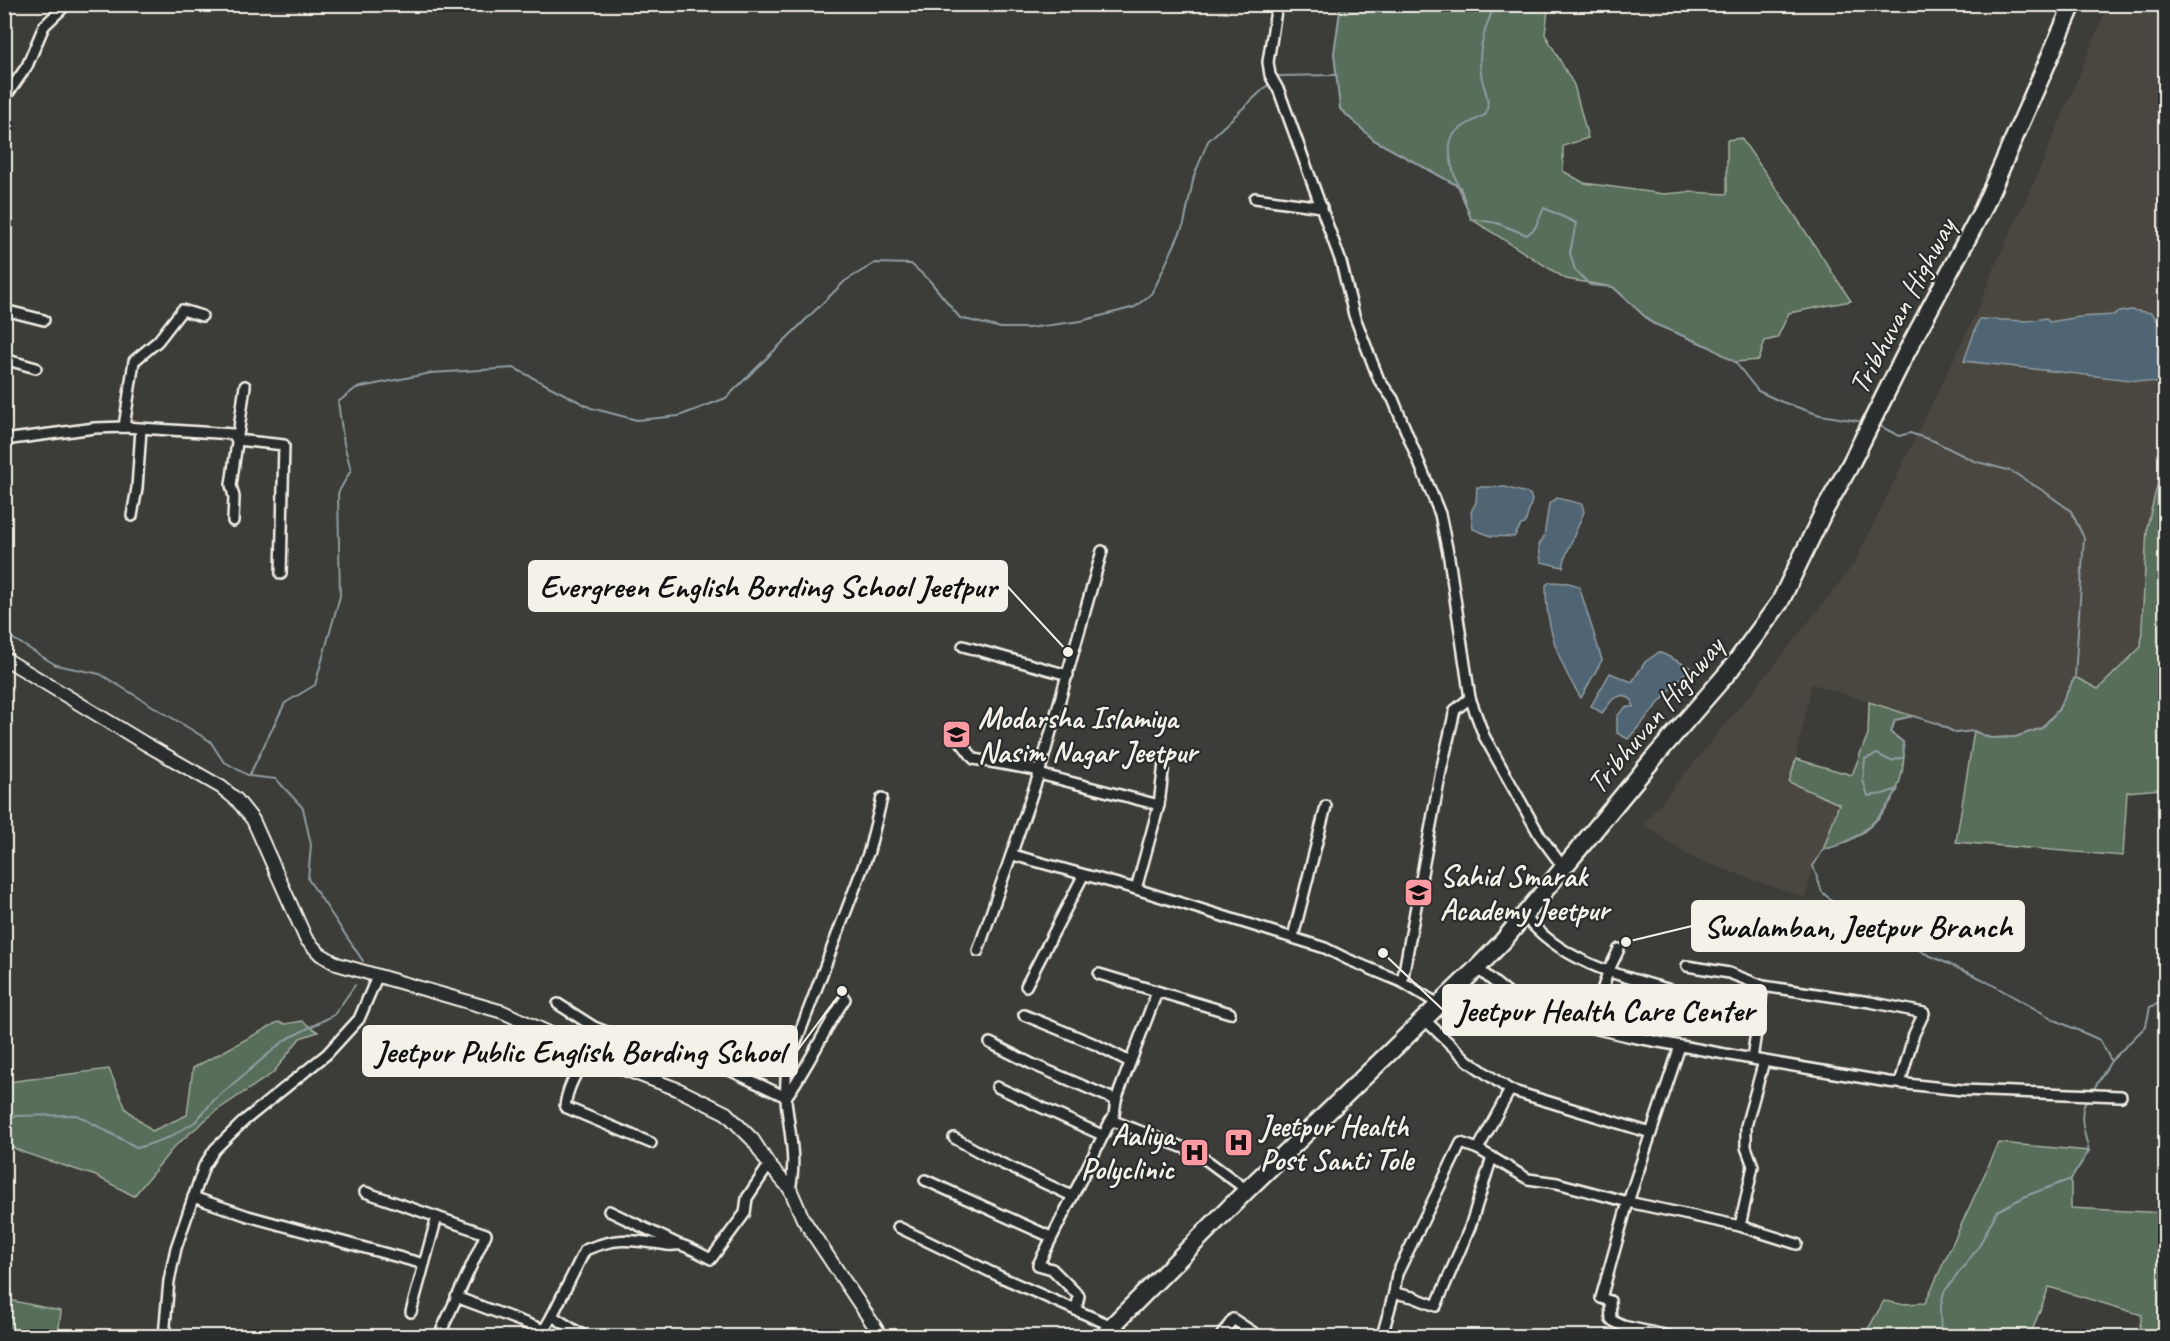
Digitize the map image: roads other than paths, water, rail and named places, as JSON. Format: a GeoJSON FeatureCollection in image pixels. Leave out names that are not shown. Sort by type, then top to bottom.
{"type":"FeatureCollection","features":[{"type":"Feature","properties":{"kind":"highway","name":"Tribhuvan Highway"},"geometry":{"type":"LineString","coordinates":[[1108,1331],[1247,1190],[1477,968],[1730,670],[1780,602],[1824,511],[1850,467],[1905,355],[1983,209],[2073,4]]}},
{"type":"Feature","properties":{"kind":"street"},"geometry":{"type":"LineString","coordinates":[[4,99],[27,66],[44,26],[67,4]]}},
{"type":"Feature","properties":{"kind":"street"},"geometry":{"type":"LineString","coordinates":[[1277,4],[1268,62],[1270,75],[1279,91],[1322,207],[1341,262],[1354,315],[1379,380],[1393,399],[1440,514],[1449,558],[1470,698],[1484,736],[1540,836],[1563,867]]}},
{"type":"Feature","properties":{"kind":"street"},"geometry":{"type":"LineString","coordinates":[[1255,198],[1322,207]]}},
{"type":"Feature","properties":{"kind":"street"},"geometry":{"type":"LineString","coordinates":[[4,310],[44,320]]}},
{"type":"Feature","properties":{"kind":"street"},"geometry":{"type":"LineString","coordinates":[[124,427],[134,361],[158,341],[182,310],[202,316]]}},
{"type":"Feature","properties":{"kind":"street"},"geometry":{"type":"LineString","coordinates":[[4,359],[36,368]]}},
{"type":"Feature","properties":{"kind":"street"},"geometry":{"type":"LineString","coordinates":[[233,521],[234,497],[231,485],[244,386]]}},
{"type":"Feature","properties":{"kind":"street"},"geometry":{"type":"LineString","coordinates":[[4,440],[95,428],[124,427],[233,434],[237,440]]}},
{"type":"Feature","properties":{"kind":"street"},"geometry":{"type":"LineString","coordinates":[[132,516],[141,429]]}},
{"type":"Feature","properties":{"kind":"street"},"geometry":{"type":"LineString","coordinates":[[237,440],[284,445],[281,574]]}},
{"type":"Feature","properties":{"kind":"street"},"geometry":{"type":"LineString","coordinates":[[978,951],[1039,774],[1101,551]]}},
{"type":"Feature","properties":{"kind":"street"},"geometry":{"type":"LineString","coordinates":[[963,646],[1068,675]]}},
{"type":"Feature","properties":{"kind":"street"},"geometry":{"type":"LineString","coordinates":[[4,658],[221,787],[237,800],[253,820],[306,939],[320,954],[337,964],[377,977],[502,1012],[549,1033],[587,1055],[677,1089],[726,1113],[753,1140],[769,1165],[790,1190],[803,1219],[881,1336]]}},
{"type":"Feature","properties":{"kind":"street"},"geometry":{"type":"LineString","coordinates":[[1402,982],[1441,771],[1455,710],[1470,698]]}},
{"type":"Feature","properties":{"kind":"street"},"geometry":{"type":"LineString","coordinates":[[961,742],[974,759],[1036,770],[1039,774],[1159,805]]}},
{"type":"Feature","properties":{"kind":"street"},"geometry":{"type":"LineString","coordinates":[[1136,889],[1159,805],[1165,755]]}},
{"type":"Feature","properties":{"kind":"street"},"geometry":{"type":"LineString","coordinates":[[790,1190],[794,1174],[786,1097],[787,1066],[869,851],[882,798]]}},
{"type":"Feature","properties":{"kind":"street"},"geometry":{"type":"LineString","coordinates":[[1293,937],[1326,806]]}},
{"type":"Feature","properties":{"kind":"street"},"geometry":{"type":"LineString","coordinates":[[1012,855],[1136,889],[1325,948],[1402,982],[1440,1005]]}},
{"type":"Feature","properties":{"kind":"street"},"geometry":{"type":"LineString","coordinates":[[1026,986],[1083,876]]}},
{"type":"Feature","properties":{"kind":"street"},"geometry":{"type":"LineString","coordinates":[[1524,915],[1537,932],[1562,950],[1608,972],[1689,995]]}},
{"type":"Feature","properties":{"kind":"street"},"geometry":{"type":"LineString","coordinates":[[1600,997],[1619,949]]}},
{"type":"Feature","properties":{"kind":"street"},"geometry":{"type":"LineString","coordinates":[[1687,966],[1729,973],[1763,986],[1924,1013],[1914,1034],[1900,1083]]}},
{"type":"Feature","properties":{"kind":"street"},"geometry":{"type":"LineString","coordinates":[[1477,968],[1522,1005],[1562,1022],[1680,1046],[1900,1083],[1962,1090],[2121,1096]]}},
{"type":"Feature","properties":{"kind":"street"},"geometry":{"type":"LineString","coordinates":[[1099,974],[1230,1013]]}},
{"type":"Feature","properties":{"kind":"street"},"geometry":{"type":"LineString","coordinates":[[164,1336],[176,1248],[204,1166],[215,1149],[245,1120],[327,1054],[359,1019],[377,977]]}},
{"type":"Feature","properties":{"kind":"street"},"geometry":{"type":"LineString","coordinates":[[1752,1059],[1763,986]]}},
{"type":"Feature","properties":{"kind":"street"},"geometry":{"type":"LineString","coordinates":[[1076,1310],[1078,1296],[1052,1269],[1038,1265],[1114,1115],[1116,1100],[1157,992]]}},
{"type":"Feature","properties":{"kind":"street"},"geometry":{"type":"LineString","coordinates":[[786,1097],[845,999]]}},
{"type":"Feature","properties":{"kind":"street"},"geometry":{"type":"LineString","coordinates":[[558,1004],[594,1027],[687,1064],[729,1070],[786,1097]]}},
{"type":"Feature","properties":{"kind":"street"},"geometry":{"type":"LineString","coordinates":[[1024,1015],[1097,1045],[1130,1062]]}},
{"type":"Feature","properties":{"kind":"street"},"geometry":{"type":"LineString","coordinates":[[1425,1020],[1468,1061],[1510,1090],[1651,1133]]}},
{"type":"Feature","properties":{"kind":"street"},"geometry":{"type":"LineString","coordinates":[[990,1043],[1034,1065],[1116,1100]]}},
{"type":"Feature","properties":{"kind":"street"},"geometry":{"type":"LineString","coordinates":[[1669,1336],[1623,1326],[1611,1320],[1610,1300],[1601,1298],[1628,1202],[1680,1046]]}},
{"type":"Feature","properties":{"kind":"street"},"geometry":{"type":"LineString","coordinates":[[587,1055],[572,1080],[565,1107],[651,1143]]}},
{"type":"Feature","properties":{"kind":"street"},"geometry":{"type":"LineString","coordinates":[[1740,1226],[1753,1166],[1746,1147],[1746,1126],[1764,1061]]}},
{"type":"Feature","properties":{"kind":"street"},"geometry":{"type":"LineString","coordinates":[[997,1087],[1102,1135]]}},
{"type":"Feature","properties":{"kind":"street"},"geometry":{"type":"LineString","coordinates":[[1478,1149],[1510,1090]]}},
{"type":"Feature","properties":{"kind":"street"},"geometry":{"type":"LineString","coordinates":[[1110,1122],[1116,1122],[1187,1149],[1247,1190]]}},
{"type":"Feature","properties":{"kind":"street"},"geometry":{"type":"LineString","coordinates":[[954,1138],[990,1158],[1072,1196]]}},
{"type":"Feature","properties":{"kind":"street"},"geometry":{"type":"LineString","coordinates":[[1382,1336],[1397,1274],[1461,1143],[1478,1149],[1528,1179],[1557,1183],[1628,1202],[1740,1226],[1797,1244]]}},
{"type":"Feature","properties":{"kind":"street"},"geometry":{"type":"LineString","coordinates":[[1394,1293],[1436,1306],[1470,1227],[1492,1157]]}},
{"type":"Feature","properties":{"kind":"street"},"geometry":{"type":"LineString","coordinates":[[609,1211],[711,1259],[745,1213],[747,1198],[769,1165]]}},
{"type":"Feature","properties":{"kind":"street"},"geometry":{"type":"LineString","coordinates":[[925,1180],[1051,1237]]}},
{"type":"Feature","properties":{"kind":"street"},"geometry":{"type":"LineString","coordinates":[[365,1192],[486,1234],[439,1336]]}},
{"type":"Feature","properties":{"kind":"street"},"geometry":{"type":"LineString","coordinates":[[193,1197],[248,1216],[424,1264]]}},
{"type":"Feature","properties":{"kind":"street"},"geometry":{"type":"LineString","coordinates":[[411,1312],[437,1217]]}},
{"type":"Feature","properties":{"kind":"street"},"geometry":{"type":"LineString","coordinates":[[898,1227],[1076,1310],[1108,1331],[1129,1336]]}},
{"type":"Feature","properties":{"kind":"street"},"geometry":{"type":"LineString","coordinates":[[456,1297],[544,1330],[585,1250],[605,1241],[652,1241],[670,1246],[679,1244]]}},
{"type":"Feature","properties":{"kind":"street"},"geometry":{"type":"LineString","coordinates":[[552,1316],[584,1336]]}},
{"type":"Feature","properties":{"kind":"street"},"geometry":{"type":"LineString","coordinates":[[1221,1336],[1233,1319],[1260,1336]]}},
{"type":"Feature","properties":{"kind":"water"},"geometry":{"type":"Polygon","coordinates":[[[2130,310],[2152,313],[2165,332],[2165,384],[1964,361],[1979,319],[2028,321],[2046,318],[2049,322],[2114,315],[2130,310]]]}},
{"type":"Feature","properties":{"kind":"water"},"geometry":{"type":"Polygon","coordinates":[[[1477,487],[1505,487],[1530,494],[1532,500],[1525,524],[1521,525],[1514,537],[1491,536],[1473,529],[1471,512],[1476,502],[1477,487]]]}},
{"type":"Feature","properties":{"kind":"water"},"geometry":{"type":"Polygon","coordinates":[[[1557,498],[1582,504],[1584,512],[1563,567],[1541,562],[1539,545],[1544,537],[1549,504],[1557,498]]]}},
{"type":"Feature","properties":{"kind":"water"},"geometry":{"type":"Polygon","coordinates":[[[1550,582],[1579,586],[1602,660],[1581,698],[1566,672],[1551,630],[1546,600],[1546,585],[1550,582]]]}},
{"type":"Feature","properties":{"kind":"water"},"geometry":{"type":"Polygon","coordinates":[[[1659,652],[1690,667],[1628,739],[1617,733],[1617,716],[1626,707],[1633,707],[1632,700],[1623,695],[1613,699],[1602,713],[1591,706],[1610,673],[1632,682],[1645,662],[1659,652]]]}},
{"type":"Feature","properties":{"kind":"waterway"},"geometry":{"type":"LineString","coordinates":[[1341,4],[1334,53],[1340,109],[1374,140],[1460,187]]}},
{"type":"Feature","properties":{"kind":"waterway"},"geometry":{"type":"LineString","coordinates":[[1495,4],[1480,55],[1481,73],[1487,98],[1486,114],[1457,131],[1450,142],[1451,164],[1471,219],[1497,223],[1527,235],[1535,228],[1544,208],[1576,223],[1570,253],[1575,270],[1590,285],[1613,287],[1652,323],[1710,347],[1735,362],[1758,391],[1820,415],[1864,422]]}},
{"type":"Feature","properties":{"kind":"waterway"},"geometry":{"type":"LineString","coordinates":[[1274,79],[1279,76],[1336,75]]}},
{"type":"Feature","properties":{"kind":"waterway"},"geometry":{"type":"LineString","coordinates":[[363,961],[308,879],[311,845],[303,808],[276,779],[249,776],[285,703],[315,685],[340,596],[338,493],[351,470],[344,444],[338,402],[356,388],[431,373],[514,368],[591,408],[637,420],[679,416],[726,398],[845,281],[875,263],[911,264],[930,281],[960,318],[1001,328],[1029,328],[1081,321],[1135,307],[1151,294],[1184,224],[1194,176],[1208,141],[1270,83]]}},
{"type":"Feature","properties":{"kind":"waterway"},"geometry":{"type":"LineString","coordinates":[[1878,425],[1899,436],[1910,433],[1934,441],[1974,461],[2011,471],[2071,511],[2084,538],[2075,677],[2058,710],[2042,728],[2015,737],[1990,738],[1974,731],[1956,733],[1936,723],[1913,716],[1895,720],[1891,733],[1903,742],[1904,757],[1891,761],[1877,754],[1865,759],[1863,780],[1868,796],[1898,789],[1876,820],[1858,835],[1823,850],[1813,866],[1822,892],[1837,905],[1866,917],[1924,953],[1982,979],[2055,1020],[2100,1040],[2111,1061],[2092,1092]]}},
{"type":"Feature","properties":{"kind":"waterway"},"geometry":{"type":"LineString","coordinates":[[4,626],[12,638],[56,665],[100,674],[210,741],[223,761],[249,776]]}},
{"type":"Feature","properties":{"kind":"waterway"},"geometry":{"type":"LineString","coordinates":[[4,1116],[77,1115],[138,1148],[170,1137],[195,1122],[214,1100],[285,1040],[334,1015],[355,985]]}},
{"type":"Feature","properties":{"kind":"waterway"},"geometry":{"type":"LineString","coordinates":[[2111,1061],[2146,1026],[2150,1007],[2166,1000]]}},
{"type":"Feature","properties":{"kind":"waterway"},"geometry":{"type":"LineString","coordinates":[[1941,1336],[1940,1310],[1944,1292],[1978,1248],[1997,1211],[2028,1195],[2071,1179],[2089,1151],[2082,1118],[2087,1099]]}},
{"type":"Feature","properties":{"kind":"place","name":"Evergreen English Bording School Jeetpur"},"geometry":{"type":"Point","coordinates":[1068,652]}},
{"type":"Feature","properties":{"kind":"place","name":"Modarsha Islamiya Nasim Nagar Jeetpur"},"geometry":{"type":"Point","coordinates":[957,735]}},
{"type":"Feature","properties":{"kind":"place","name":"Sahid Smarak Academy Jeetpur"},"geometry":{"type":"Point","coordinates":[1419,893]}},
{"type":"Feature","properties":{"kind":"place","name":"Swalamban, Jeetpur Branch"},"geometry":{"type":"Point","coordinates":[1626,942]}},
{"type":"Feature","properties":{"kind":"place","name":"Jeetpur Health Care Center"},"geometry":{"type":"Point","coordinates":[1383,953]}},
{"type":"Feature","properties":{"kind":"place","name":"Jeetpur Public English Bording School"},"geometry":{"type":"Point","coordinates":[842,991]}},
{"type":"Feature","properties":{"kind":"place","name":"Jeetpur Health Post Santi Tole"},"geometry":{"type":"Point","coordinates":[1239,1143]}},
{"type":"Feature","properties":{"kind":"place","name":"Aaliya Polyclinic"},"geometry":{"type":"Point","coordinates":[1195,1152]}}]}
